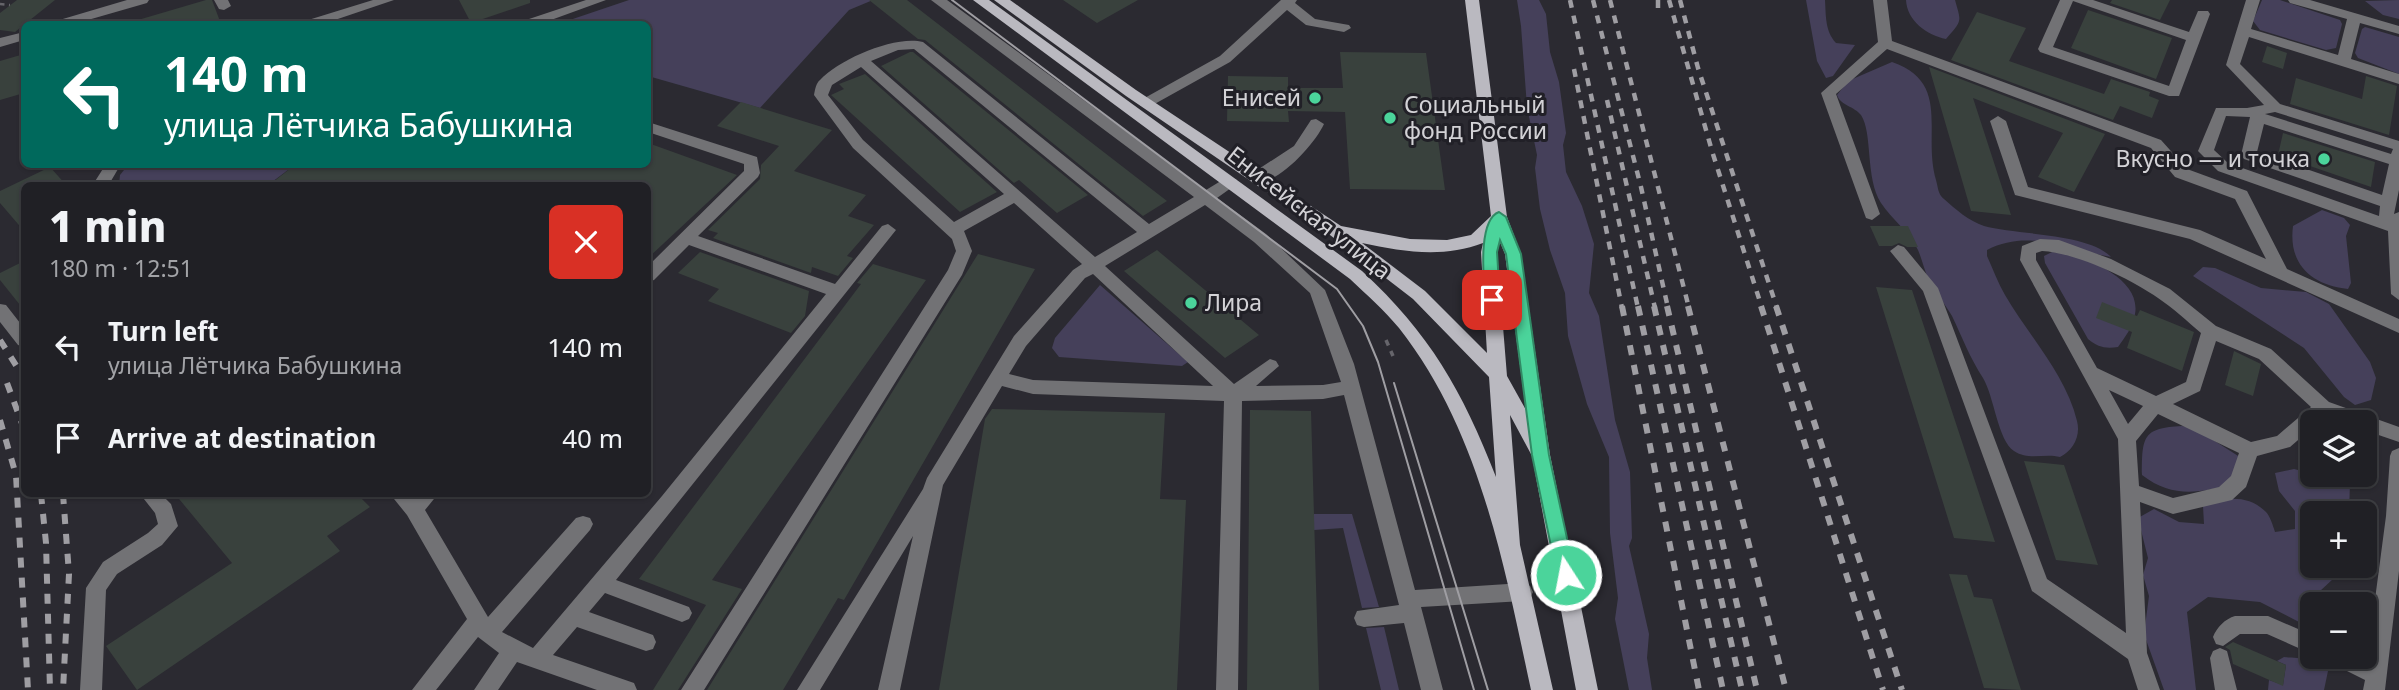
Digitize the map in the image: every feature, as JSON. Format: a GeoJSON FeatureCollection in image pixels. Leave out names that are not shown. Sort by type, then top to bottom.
{"type":"FeatureCollection","features":[{"type":"Feature","properties":{"kind":"main road","name":"Енисейская улица"},"geometry":{"type":"LineString","coordinates":[[980,0],[1356,275],[1405,324],[1449,392],[1475,446],[1510,545]]}},
{"type":"Feature","properties":{"kind":"main road","name":"Енисейская улица"},"geometry":{"type":"LineString","coordinates":[[1001,0],[1146,103],[1336,231],[1441,314],[1496,373],[1541,455]]}},
{"type":"Feature","properties":{"kind":"main road"},"geometry":{"type":"LineString","coordinates":[[1472,0],[1499,217],[1513,254],[1541,455],[1587,690]]}},
{"type":"Feature","properties":{"kind":"main road"},"geometry":{"type":"LineString","coordinates":[[1336,231],[1394,245],[1454,245],[1478,239],[1499,217]]}},
{"type":"Feature","properties":{"kind":"main road"},"geometry":{"type":"LineString","coordinates":[[1499,217],[1489,252],[1510,545],[1523,592],[1542,690]]}},
{"type":"Feature","properties":{"kind":"street"},"geometry":{"type":"LineString","coordinates":[[71,21],[142,0]]}},
{"type":"Feature","properties":{"kind":"street"},"geometry":{"type":"LineString","coordinates":[[320,21],[387,0]]}},
{"type":"Feature","properties":{"kind":"street"},"geometry":{"type":"LineString","coordinates":[[537,21],[599,0]]}},
{"type":"Feature","properties":{"kind":"street"},"geometry":{"type":"LineString","coordinates":[[938,0],[1260,238],[1317,290],[1351,387],[1432,690]]}},
{"type":"Feature","properties":{"kind":"street"},"geometry":{"type":"LineString","coordinates":[[1880,0],[1885,43]]}},
{"type":"Feature","properties":{"kind":"street"},"geometry":{"type":"LineString","coordinates":[[2067,0],[2045,49],[2174,93],[2203,14]]}},
{"type":"Feature","properties":{"kind":"street"},"geometry":{"type":"LineString","coordinates":[[2079,0],[2194,38]]}},
{"type":"Feature","properties":{"kind":"street"},"geometry":{"type":"LineString","coordinates":[[2253,0],[2233,65],[2275,107],[2399,153]]}},
{"type":"Feature","properties":{"kind":"street"},"geometry":{"type":"LineString","coordinates":[[2295,0],[2399,30]]}},
{"type":"Feature","properties":{"kind":"street"},"geometry":{"type":"LineString","coordinates":[[1146,103],[1225,59],[1288,2],[1311,23],[1344,28]]}},
{"type":"Feature","properties":{"kind":"street"},"geometry":{"type":"LineString","coordinates":[[2344,60],[2354,18]]}},
{"type":"Feature","properties":{"kind":"street"},"geometry":{"type":"LineString","coordinates":[[2244,31],[2399,79]]}},
{"type":"Feature","properties":{"kind":"street"},"geometry":{"type":"LineString","coordinates":[[0,43],[21,37]]}},
{"type":"Feature","properties":{"kind":"street"},"geometry":{"type":"LineString","coordinates":[[692,690],[956,271],[964,251],[959,236],[858,144],[821,95],[825,83],[894,44],[908,42],[918,45],[1148,232]]}},
{"type":"Feature","properties":{"kind":"street"},"geometry":{"type":"LineString","coordinates":[[1872,214],[1828,93],[1885,43]]}},
{"type":"Feature","properties":{"kind":"street"},"geometry":{"type":"LineString","coordinates":[[1885,43],[2157,144],[2181,173],[2241,195],[2282,275]]}},
{"type":"Feature","properties":{"kind":"street"},"geometry":{"type":"LineString","coordinates":[[863,61],[1094,265],[1233,394],[1227,690]]}},
{"type":"Feature","properties":{"kind":"street"},"geometry":{"type":"LineString","coordinates":[[2253,115],[2275,107]]}},
{"type":"Feature","properties":{"kind":"street"},"geometry":{"type":"LineString","coordinates":[[2394,224],[2223,167],[2206,151],[2221,111],[2253,115],[2399,153]]}},
{"type":"Feature","properties":{"kind":"street"},"geometry":{"type":"LineString","coordinates":[[2253,115],[2249,155],[2389,202]]}},
{"type":"Feature","properties":{"kind":"street"},"geometry":{"type":"LineString","coordinates":[[1998,121],[2021,191],[2194,234],[2399,326]]}},
{"type":"Feature","properties":{"kind":"street"},"geometry":{"type":"LineString","coordinates":[[1257,178],[1302,148],[1313,135],[1316,124]]}},
{"type":"Feature","properties":{"kind":"street"},"geometry":{"type":"LineString","coordinates":[[651,128],[751,161],[752,173],[651,273]]}},
{"type":"Feature","properties":{"kind":"street"},"geometry":{"type":"LineString","coordinates":[[2399,153],[2389,202],[2394,224],[2399,294]]}},
{"type":"Feature","properties":{"kind":"street"},"geometry":{"type":"LineString","coordinates":[[808,690],[1020,341],[1079,274],[1230,183]]}},
{"type":"Feature","properties":{"kind":"street"},"geometry":{"type":"LineString","coordinates":[[952,230],[1015,195]]}},
{"type":"Feature","properties":{"kind":"street"},"geometry":{"type":"LineString","coordinates":[[537,659],[888,230]]}},
{"type":"Feature","properties":{"kind":"street"},"geometry":{"type":"LineString","coordinates":[[686,238],[838,292]]}},
{"type":"Feature","properties":{"kind":"street"},"geometry":{"type":"LineString","coordinates":[[2149,690],[2137,653],[2127,439],[2028,260],[2028,250],[2040,245],[2059,246],[2105,263],[2164,293],[2210,331],[2265,354],[2323,407],[2331,410]]}},
{"type":"Feature","properties":{"kind":"street"},"geometry":{"type":"LineString","coordinates":[[1898,251],[1930,288],[2039,586],[2137,653]]}},
{"type":"Feature","properties":{"kind":"street"},"geometry":{"type":"LineString","coordinates":[[0,310],[21,336]]}},
{"type":"Feature","properties":{"kind":"street"},"geometry":{"type":"LineString","coordinates":[[2127,439],[2155,405],[2194,386],[2210,331]]}},
{"type":"Feature","properties":{"kind":"street"},"geometry":{"type":"LineString","coordinates":[[1233,394],[1270,366]]}},
{"type":"Feature","properties":{"kind":"street"},"geometry":{"type":"LineString","coordinates":[[2093,374],[2250,450],[2283,442],[2323,407]]}},
{"type":"Feature","properties":{"kind":"street"},"geometry":{"type":"LineString","coordinates":[[998,378],[1032,387],[1233,394],[1323,392],[1351,387]]}},
{"type":"Feature","properties":{"kind":"street"},"geometry":{"type":"LineString","coordinates":[[2377,427],[2399,435]]}},
{"type":"Feature","properties":{"kind":"street"},"geometry":{"type":"LineString","coordinates":[[2128,490],[2174,506],[2225,494],[2239,481],[2250,450]]}},
{"type":"Feature","properties":{"kind":"street"},"geometry":{"type":"LineString","coordinates":[[2356,669],[2375,682],[2396,516],[2399,456]]}},
{"type":"Feature","properties":{"kind":"street"},"geometry":{"type":"LineString","coordinates":[[889,690],[934,484]]}},
{"type":"Feature","properties":{"kind":"street"},"geometry":{"type":"LineString","coordinates":[[91,690],[96,588],[110,568],[155,539],[168,526],[164,510],[153,497]]}},
{"type":"Feature","properties":{"kind":"street"},"geometry":{"type":"LineString","coordinates":[[402,497],[414,509],[483,627],[513,651],[626,690]]}},
{"type":"Feature","properties":{"kind":"street"},"geometry":{"type":"LineString","coordinates":[[414,509],[426,497]]}},
{"type":"Feature","properties":{"kind":"street"},"geometry":{"type":"LineString","coordinates":[[423,690],[583,524]]}},
{"type":"Feature","properties":{"kind":"street"},"geometry":{"type":"LineString","coordinates":[[601,583],[682,612]]}},
{"type":"Feature","properties":{"kind":"street"},"geometry":{"type":"LineString","coordinates":[[1364,618],[1411,606],[1523,592]]}},
{"type":"Feature","properties":{"kind":"street"},"geometry":{"type":"LineString","coordinates":[[573,616],[646,642]]}},
{"type":"Feature","properties":{"kind":"street"},"geometry":{"type":"LineString","coordinates":[[2226,690],[2222,648],[2235,625],[2268,625],[2300,640]]}},
{"type":"Feature","properties":{"kind":"street"},"geometry":{"type":"LineString","coordinates":[[485,690],[513,651]]}},
{"type":"Feature","properties":{"kind":"path"},"geometry":{"type":"LineString","coordinates":[[0,4],[10,5]]}},
{"type":"Feature","properties":{"kind":"path"},"geometry":{"type":"LineString","coordinates":[[1386,340],[1393,356]]}},
{"type":"Feature","properties":{"kind":"shaded area"},"geometry":{"type":"Polygon","coordinates":[[[629,0],[873,0],[849,10],[760,108],[651,77],[651,21],[567,21],[629,0]]]}},
{"type":"Feature","properties":{"kind":"shaded area"},"geometry":{"type":"Polygon","coordinates":[[[1517,0],[1539,0],[1546,14],[1550,52],[1559,82],[1566,133],[1563,145],[1566,172],[1582,206],[1594,244],[1589,293],[1599,316],[1615,420],[1630,472],[1632,538],[1629,546],[1649,634],[1647,658],[1652,690],[1629,690],[1615,619],[1618,598],[1610,533],[1609,457],[1587,404],[1568,336],[1565,293],[1550,250],[1540,209],[1535,168],[1537,155],[1527,107],[1517,0]]]}},
{"type":"Feature","properties":{"kind":"shaded area"},"geometry":{"type":"Polygon","coordinates":[[[1806,0],[1825,0],[1827,23],[1832,38],[1836,43],[1855,45],[1833,76],[1826,78],[1817,61],[1806,0]]]}},
{"type":"Feature","properties":{"kind":"shaded area"},"geometry":{"type":"Polygon","coordinates":[[[1906,0],[1955,0],[1958,24],[1946,39],[1932,34],[1914,21],[1906,0]]]}},
{"type":"Feature","properties":{"kind":"shaded area"},"geometry":{"type":"Polygon","coordinates":[[[2262,0],[2280,0],[2340,20],[2342,24],[2336,48],[2326,50],[2260,30],[2253,21],[2262,0]]]}},
{"type":"Feature","properties":{"kind":"shaded area"},"geometry":{"type":"Polygon","coordinates":[[[2399,0],[2399,19],[2383,15],[2365,1],[2399,0]]]}},
{"type":"Feature","properties":{"kind":"shaded area"},"geometry":{"type":"Polygon","coordinates":[[[2365,27],[2399,37],[2399,74],[2358,58],[2355,53],[2365,27]]]}},
{"type":"Feature","properties":{"kind":"shaded area"},"geometry":{"type":"Polygon","coordinates":[[[1892,62],[1911,71],[1929,96],[1933,162],[1938,191],[1942,197],[1968,218],[1984,226],[2070,239],[2101,249],[2111,257],[2034,241],[2018,241],[1987,250],[1987,256],[2002,290],[2056,372],[2072,404],[2078,427],[2077,437],[2069,451],[2060,457],[2025,456],[2009,446],[2000,428],[1987,386],[1952,316],[1929,280],[1918,250],[1885,209],[1876,193],[1865,123],[1858,112],[1841,102],[1837,95],[1848,81],[1892,62]]]}},
{"type":"Feature","properties":{"kind":"shaded area"},"geometry":{"type":"Polygon","coordinates":[[[126,168],[288,170],[272,182],[119,182],[120,175],[126,168]]]}},
{"type":"Feature","properties":{"kind":"shaded area"},"geometry":{"type":"Polygon","coordinates":[[[2322,210],[2344,218],[2350,225],[2346,236],[2351,283],[2348,289],[2313,278],[2305,271],[2294,252],[2293,226],[2322,210]]]}},
{"type":"Feature","properties":{"kind":"shaded area"},"geometry":{"type":"Polygon","coordinates":[[[2052,252],[2093,263],[2107,270],[2129,289],[2135,301],[2135,314],[2131,328],[2118,347],[2102,347],[2088,339],[2045,263],[2044,256],[2052,252]]]}},
{"type":"Feature","properties":{"kind":"shaded area"},"geometry":{"type":"Polygon","coordinates":[[[2203,267],[2215,268],[2261,288],[2306,292],[2329,304],[2370,362],[2376,378],[2371,400],[2355,405],[2344,397],[2304,348],[2193,276],[2203,267]]]}},
{"type":"Feature","properties":{"kind":"shaded area"},"geometry":{"type":"Polygon","coordinates":[[[1100,285],[1188,362],[1182,366],[1059,357],[1052,348],[1055,338],[1100,285]]]}},
{"type":"Feature","properties":{"kind":"shaded area"},"geometry":{"type":"Polygon","coordinates":[[[2182,426],[2196,429],[2246,461],[2234,485],[2198,491],[2176,491],[2153,483],[2142,475],[2144,443],[2147,437],[2159,429],[2182,426]]]}},
{"type":"Feature","properties":{"kind":"shaded area"},"geometry":{"type":"Polygon","coordinates":[[[2300,470],[2300,487],[2350,487],[2349,501],[2300,501],[2300,578],[2333,579],[2320,592],[2300,592],[2300,622],[2260,602],[2208,597],[2187,612],[2196,690],[2164,690],[2144,634],[2149,596],[2143,575],[2148,558],[2138,518],[2154,509],[2179,522],[2204,524],[2203,506],[2235,499],[2259,506],[2266,512],[2275,532],[2295,529],[2295,511],[2279,491],[2275,473],[2300,470]]]}},
{"type":"Feature","properties":{"kind":"shaded area"},"geometry":{"type":"Polygon","coordinates":[[[1314,514],[1352,514],[1379,607],[1362,608],[1343,528],[1314,530],[1314,514]]]}},
{"type":"Feature","properties":{"kind":"shaded area"},"geometry":{"type":"Polygon","coordinates":[[[1384,627],[1399,690],[1381,690],[1366,628],[1384,627]]]}},
{"type":"Feature","properties":{"kind":"shaded area"},"geometry":{"type":"Polygon","coordinates":[[[2284,657],[2300,659],[2300,669],[2326,669],[2328,671],[2324,690],[2268,690],[2269,680],[2283,685],[2286,665],[2277,661],[2284,657]]]}},
{"type":"Feature","properties":{"kind":"building"},"geometry":{"type":"Polygon","coordinates":[[[17,0],[55,0],[29,21],[21,21],[21,27],[15,32],[0,30],[0,13],[17,0]]]}},
{"type":"Feature","properties":{"kind":"building"},"geometry":{"type":"Polygon","coordinates":[[[212,0],[220,21],[138,21],[212,0]]]}},
{"type":"Feature","properties":{"kind":"building"},"geometry":{"type":"Polygon","coordinates":[[[459,0],[530,0],[530,3],[470,21],[459,0]]]}},
{"type":"Feature","properties":{"kind":"building"},"geometry":{"type":"Polygon","coordinates":[[[869,0],[907,0],[1167,201],[1143,216],[925,40],[918,39],[869,0]]]}},
{"type":"Feature","properties":{"kind":"building"},"geometry":{"type":"Polygon","coordinates":[[[1063,0],[1138,0],[1097,23],[1063,0]]]}},
{"type":"Feature","properties":{"kind":"building"},"geometry":{"type":"Polygon","coordinates":[[[2112,0],[2170,0],[2160,20],[2110,3],[2112,0]]]}},
{"type":"Feature","properties":{"kind":"building"},"geometry":{"type":"Polygon","coordinates":[[[2088,10],[2172,38],[2156,79],[2071,48],[2088,10]]]}},
{"type":"Feature","properties":{"kind":"building"},"geometry":{"type":"Polygon","coordinates":[[[1977,12],[2026,28],[2009,61],[2104,94],[2111,79],[2150,92],[2149,96],[2159,100],[2152,118],[2120,106],[2113,120],[1951,60],[1977,12]]]}},
{"type":"Feature","properties":{"kind":"building"},"geometry":{"type":"Polygon","coordinates":[[[2267,46],[2287,53],[2283,69],[2262,62],[2267,46]]]}},
{"type":"Feature","properties":{"kind":"building"},"geometry":{"type":"Polygon","coordinates":[[[910,52],[1088,195],[1057,213],[1019,180],[1014,183],[881,66],[910,52]]]}},
{"type":"Feature","properties":{"kind":"building"},"geometry":{"type":"Polygon","coordinates":[[[1340,52],[1426,53],[1445,190],[1350,189],[1345,112],[1288,111],[1289,122],[1227,121],[1228,76],[1288,77],[1288,88],[1343,88],[1340,52]]]}},
{"type":"Feature","properties":{"kind":"building"},"geometry":{"type":"Polygon","coordinates":[[[21,55],[21,94],[0,100],[0,61],[21,55]]]}},
{"type":"Feature","properties":{"kind":"building"},"geometry":{"type":"Polygon","coordinates":[[[1929,67],[2105,134],[2074,192],[2038,177],[2063,133],[1973,98],[2011,215],[1971,211],[1929,67]]]}},
{"type":"Feature","properties":{"kind":"building"},"geometry":{"type":"Polygon","coordinates":[[[865,74],[997,192],[960,212],[831,95],[844,89],[839,84],[865,74]]]}},
{"type":"Feature","properties":{"kind":"building"},"geometry":{"type":"Polygon","coordinates":[[[2366,76],[2397,86],[2389,135],[2290,104],[2296,78],[2362,99],[2366,76]]]}},
{"type":"Feature","properties":{"kind":"building"},"geometry":{"type":"Polygon","coordinates":[[[741,102],[832,130],[794,171],[866,195],[848,216],[874,225],[847,256],[853,258],[838,276],[812,267],[811,273],[713,238],[718,233],[708,230],[760,179],[761,165],[779,146],[717,126],[741,102]]]}},
{"type":"Feature","properties":{"kind":"building"},"geometry":{"type":"Polygon","coordinates":[[[2283,133],[2375,162],[2371,187],[2278,155],[2283,133]]]}},
{"type":"Feature","properties":{"kind":"building"},"geometry":{"type":"Polygon","coordinates":[[[651,144],[737,175],[651,255],[651,182],[273,182],[291,168],[651,168],[651,144]]]}},
{"type":"Feature","properties":{"kind":"building"},"geometry":{"type":"Polygon","coordinates":[[[48,168],[63,182],[21,182],[21,228],[0,203],[0,191],[48,168]]]}},
{"type":"Feature","properties":{"kind":"building"},"geometry":{"type":"Polygon","coordinates":[[[1870,226],[1908,226],[1918,247],[1907,247],[1899,243],[1879,246],[1870,226]]]}},
{"type":"Feature","properties":{"kind":"building","name":"Лира"},"geometry":{"type":"Polygon","coordinates":[[[1157,250],[1259,335],[1225,358],[1124,271],[1157,250]]]}},
{"type":"Feature","properties":{"kind":"building"},"geometry":{"type":"Polygon","coordinates":[[[700,252],[809,291],[805,316],[791,333],[708,301],[719,289],[678,273],[700,252]]]}},
{"type":"Feature","properties":{"kind":"building"},"geometry":{"type":"Polygon","coordinates":[[[978,254],[1035,269],[844,600],[838,598],[783,690],[707,690],[978,254]]]}},
{"type":"Feature","properties":{"kind":"building"},"geometry":{"type":"Polygon","coordinates":[[[21,262],[21,306],[0,280],[0,273],[21,262]]]}},
{"type":"Feature","properties":{"kind":"building"},"geometry":{"type":"Polygon","coordinates":[[[873,264],[926,280],[712,580],[742,589],[678,690],[653,690],[706,605],[639,579],[861,284],[857,283],[873,264]]]}},
{"type":"Feature","properties":{"kind":"building"},"geometry":{"type":"Polygon","coordinates":[[[1876,287],[1912,290],[1995,542],[1954,538],[1876,287]]]}},
{"type":"Feature","properties":{"kind":"building"},"geometry":{"type":"Polygon","coordinates":[[[2102,302],[2137,316],[2140,310],[2194,332],[2182,371],[2127,348],[2132,332],[2096,318],[2102,302]]]}},
{"type":"Feature","properties":{"kind":"building"},"geometry":{"type":"Polygon","coordinates":[[[2234,351],[2261,364],[2253,396],[2225,385],[2234,351]]]}},
{"type":"Feature","properties":{"kind":"building"},"geometry":{"type":"Polygon","coordinates":[[[992,409],[1165,413],[1160,499],[1186,500],[1177,690],[939,690],[985,419],[992,409]]]}},
{"type":"Feature","properties":{"kind":"building"},"geometry":{"type":"Polygon","coordinates":[[[1250,410],[1311,411],[1319,690],[1247,690],[1250,410]]]}},
{"type":"Feature","properties":{"kind":"building"},"geometry":{"type":"Polygon","coordinates":[[[2024,461],[2064,465],[2098,565],[2056,560],[2024,461]]]}},
{"type":"Feature","properties":{"kind":"building"},"geometry":{"type":"Polygon","coordinates":[[[177,497],[360,497],[370,507],[327,536],[340,551],[137,690],[106,646],[232,563],[177,497]]]}},
{"type":"Feature","properties":{"kind":"building"},"geometry":{"type":"Polygon","coordinates":[[[1949,574],[1967,575],[1974,597],[1992,599],[2021,690],[1984,688],[1949,574]]]}},
{"type":"Feature","properties":{"kind":"building"},"geometry":{"type":"Polygon","coordinates":[[[2233,642],[2286,665],[2283,686],[2233,664],[2230,650],[2225,647],[2233,642]]]}},
{"type":"Feature","properties":{"kind":"tram line"},"geometry":{"type":"LineString","coordinates":[[952,0],[1337,289],[1363,326],[1378,362],[1474,690]]}},
{"type":"Feature","properties":{"kind":"tram line"},"geometry":{"type":"LineString","coordinates":[[1394,383],[1488,690]]}},
{"type":"Feature","properties":{"kind":"railway"},"geometry":{"type":"LineString","coordinates":[[1570,0],[1638,308]]}},
{"type":"Feature","properties":{"kind":"railway"},"geometry":{"type":"LineString","coordinates":[[1593,0],[1641,187],[1668,308]]}},
{"type":"Feature","properties":{"kind":"railway"},"geometry":{"type":"LineString","coordinates":[[1610,0],[1689,308]]}},
{"type":"Feature","properties":{"kind":"railway"},"geometry":{"type":"LineString","coordinates":[[1658,0],[1658,14]]}},
{"type":"Feature","properties":{"kind":"railway"},"geometry":{"type":"LineString","coordinates":[[1669,0],[1712,151],[1762,308]]}},
{"type":"Feature","properties":{"kind":"railway"},"geometry":{"type":"LineString","coordinates":[[1680,0],[1698,68],[1777,308]]}},
{"type":"Feature","properties":{"kind":"railway"},"geometry":{"type":"LineString","coordinates":[[1574,69],[1622,308]]}},
{"type":"Feature","properties":{"kind":"railway"},"geometry":{"type":"LineString","coordinates":[[1607,100],[1655,308]]}},
{"type":"Feature","properties":{"kind":"railway"},"geometry":{"type":"LineString","coordinates":[[1622,306],[1699,690]]}},
{"type":"Feature","properties":{"kind":"railway"},"geometry":{"type":"LineString","coordinates":[[1638,306],[1723,690]]}},
{"type":"Feature","properties":{"kind":"railway"},"geometry":{"type":"LineString","coordinates":[[1654,306],[1742,690]]}},
{"type":"Feature","properties":{"kind":"railway"},"geometry":{"type":"LineString","coordinates":[[1667,306],[1757,690]]}},
{"type":"Feature","properties":{"kind":"railway"},"geometry":{"type":"LineString","coordinates":[[1688,306],[1786,690]]}},
{"type":"Feature","properties":{"kind":"railway"},"geometry":{"type":"LineString","coordinates":[[1761,306],[1883,690]]}},
{"type":"Feature","properties":{"kind":"railway"},"geometry":{"type":"LineString","coordinates":[[1776,306],[1902,690]]}},
{"type":"Feature","properties":{"kind":"railway"},"geometry":{"type":"LineString","coordinates":[[0,340],[21,373]]}},
{"type":"Feature","properties":{"kind":"railway"},"geometry":{"type":"LineString","coordinates":[[7,383],[21,421]]}},
{"type":"Feature","properties":{"kind":"railway"},"geometry":{"type":"LineString","coordinates":[[0,420],[16,475],[28,690]]}},
{"type":"Feature","properties":{"kind":"railway"},"geometry":{"type":"LineString","coordinates":[[41,497],[46,543],[50,690]]}},
{"type":"Feature","properties":{"kind":"railway"},"geometry":{"type":"LineString","coordinates":[[63,497],[69,574],[63,690]]}},
{"type":"Feature","properties":{"kind":"place","name":"Енисей"},"geometry":{"type":"Point","coordinates":[1315,98]}},
{"type":"Feature","properties":{"kind":"place","name":"Социальный фонд России"},"geometry":{"type":"Point","coordinates":[1390,118]}},
{"type":"Feature","properties":{"kind":"place","name":"Вкусно — и точка"},"geometry":{"type":"Point","coordinates":[2324,159]}},
{"type":"Feature","properties":{"kind":"place","name":"Лира"},"geometry":{"type":"Point","coordinates":[1191,303]}},
{"type":"Feature","properties":{"kind":"route"},"geometry":{"type":"LineString","coordinates":[[1492,300],[1489,252],[1499,217],[1513,254],[1541,455],[1566,575]]}}]}
